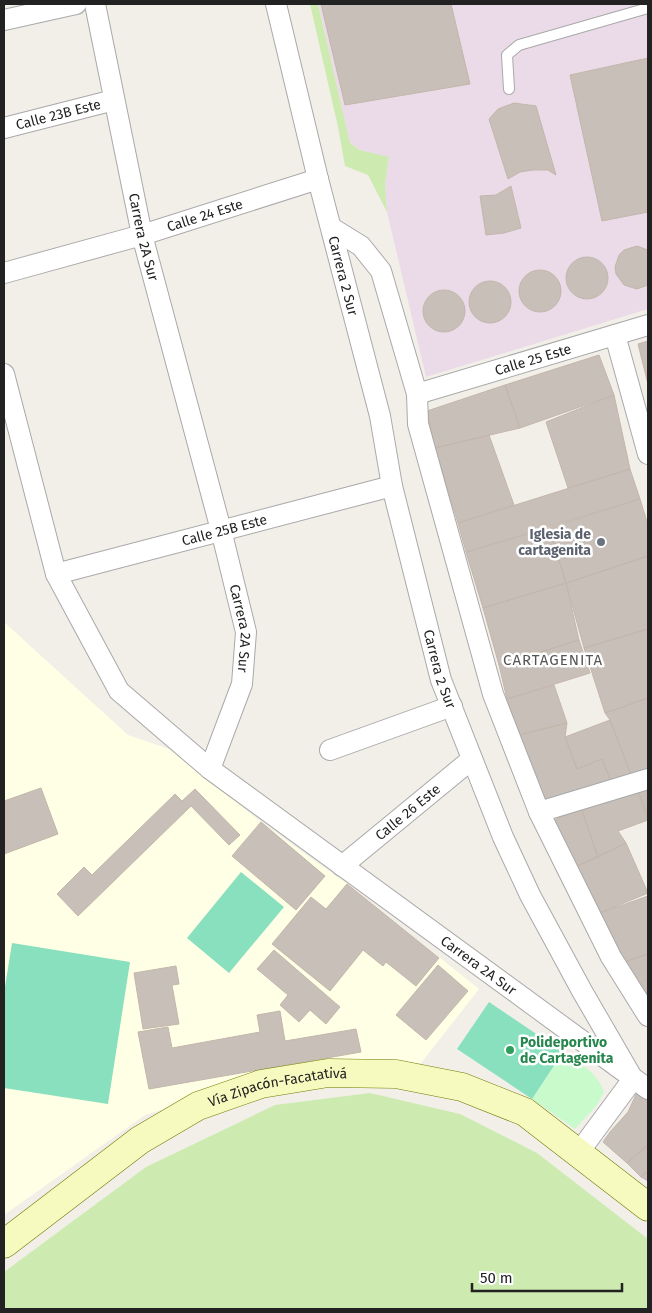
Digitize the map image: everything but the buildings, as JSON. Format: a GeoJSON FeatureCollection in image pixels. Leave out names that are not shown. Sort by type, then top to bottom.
{"type":"FeatureCollection","features":[{"type":"Feature","properties":{"kind":"main road","name":"Vía Zipacón-Facatativá"},"geometry":{"type":"LineString","coordinates":[[4,1244],[140,1140],[198,1106],[262,1084],[328,1073],[396,1074],[462,1087],[525,1112],[579,1152],[648,1208]]}},
{"type":"Feature","properties":{"kind":"street"},"geometry":{"type":"LineString","coordinates":[[4,20],[76,4]]}},
{"type":"Feature","properties":{"kind":"street","name":"Carrera 2A Sur"},"geometry":{"type":"LineString","coordinates":[[95,4],[142,235],[246,632],[242,684],[210,769],[641,1084]]}},
{"type":"Feature","properties":{"kind":"street","name":"Carrera 2 Sur"},"geometry":{"type":"LineString","coordinates":[[276,4],[318,179],[380,416],[392,486],[441,680],[502,837],[530,895],[582,991],[641,1084]]}},
{"type":"Feature","properties":{"kind":"street","name":"Calle 23B Este"},"geometry":{"type":"LineString","coordinates":[[4,128],[114,100]]}},
{"type":"Feature","properties":{"kind":"street","name":"Calle 24 Este"},"geometry":{"type":"LineString","coordinates":[[4,273],[142,235],[318,179]]}},
{"type":"Feature","properties":{"kind":"street","name":"Carrera 2 Sur"},"geometry":{"type":"LineString","coordinates":[[332,228],[361,246],[381,271],[417,394],[418,424],[493,694],[538,812],[611,957],[648,1016]]}},
{"type":"Feature","properties":{"kind":"street","name":"Calle 25 Este"},"geometry":{"type":"LineString","coordinates":[[417,394],[648,325]]}},
{"type":"Feature","properties":{"kind":"street"},"geometry":{"type":"LineString","coordinates":[[615,336],[648,454]]}},
{"type":"Feature","properties":{"kind":"street"},"geometry":{"type":"LineString","coordinates":[[4,374],[56,574],[119,691],[210,769]]}},
{"type":"Feature","properties":{"kind":"street","name":"Calle 25B Este"},"geometry":{"type":"LineString","coordinates":[[56,574],[392,486]]}},
{"type":"Feature","properties":{"kind":"street"},"geometry":{"type":"LineString","coordinates":[[330,750],[452,706]]}},
{"type":"Feature","properties":{"kind":"street","name":"Calle 26 Este"},"geometry":{"type":"LineString","coordinates":[[342,866],[472,759]]}},
{"type":"Feature","properties":{"kind":"street"},"geometry":{"type":"LineString","coordinates":[[538,812],[648,779]]}},
{"type":"Feature","properties":{"kind":"street"},"geometry":{"type":"LineString","coordinates":[[579,1152],[641,1084]]}},
{"type":"Feature","properties":{"kind":"lane"},"geometry":{"type":"LineString","coordinates":[[509,89],[507,55],[519,45],[648,8]]}},
{"type":"Feature","properties":{"kind":"shaded area"},"geometry":{"type":"Polygon","coordinates":[[[318,4],[648,4],[648,309],[426,377],[387,212],[385,184],[389,158],[360,150],[350,143],[318,4]]]}},
{"type":"Feature","properties":{"kind":"shaded area"},"geometry":{"type":"Polygon","coordinates":[[[4,622],[128,735],[169,749],[261,822],[347,884],[479,989],[421,1063],[281,1073],[145,1115],[4,1215],[4,622]]]}},
{"type":"Feature","properties":{"kind":"green space"},"geometry":{"type":"Polygon","coordinates":[[[310,4],[318,4],[350,143],[360,150],[389,157],[385,184],[387,212],[368,175],[345,166],[310,4]]]}},
{"type":"Feature","properties":{"kind":"green space"},"geometry":{"type":"Polygon","coordinates":[[[241,872],[284,907],[229,973],[187,938],[241,872]]]}},
{"type":"Feature","properties":{"kind":"green space"},"geometry":{"type":"Polygon","coordinates":[[[12,943],[130,962],[108,1104],[4,1088],[4,993],[12,943]]]}},
{"type":"Feature","properties":{"kind":"green space","name":"Polideportivo de Cartagenita"},"geometry":{"type":"Polygon","coordinates":[[[489,1002],[563,1052],[532,1099],[457,1049],[489,1002]]]}},
{"type":"Feature","properties":{"kind":"green space"},"geometry":{"type":"Polygon","coordinates":[[[563,1052],[592,1073],[604,1092],[596,1106],[575,1129],[532,1099],[563,1052]]]}},
{"type":"Feature","properties":{"kind":"green space"},"geometry":{"type":"Polygon","coordinates":[[[370,1093],[460,1114],[537,1153],[648,1239],[648,1309],[4,1309],[4,1272],[146,1167],[275,1105],[370,1093]]]}},
{"type":"Feature","properties":{"kind":"place","name":"Iglesia de cartagenita"},"geometry":{"type":"Point","coordinates":[601,542]}},
{"type":"Feature","properties":{"kind":"place","name":"Polideportivo de Cartagenita"},"geometry":{"type":"Point","coordinates":[510,1050]}},
{"type":"Feature","properties":{"kind":"district","name":"CARTAGENITA"},"geometry":{"type":"Point","coordinates":[553,660]}}]}
